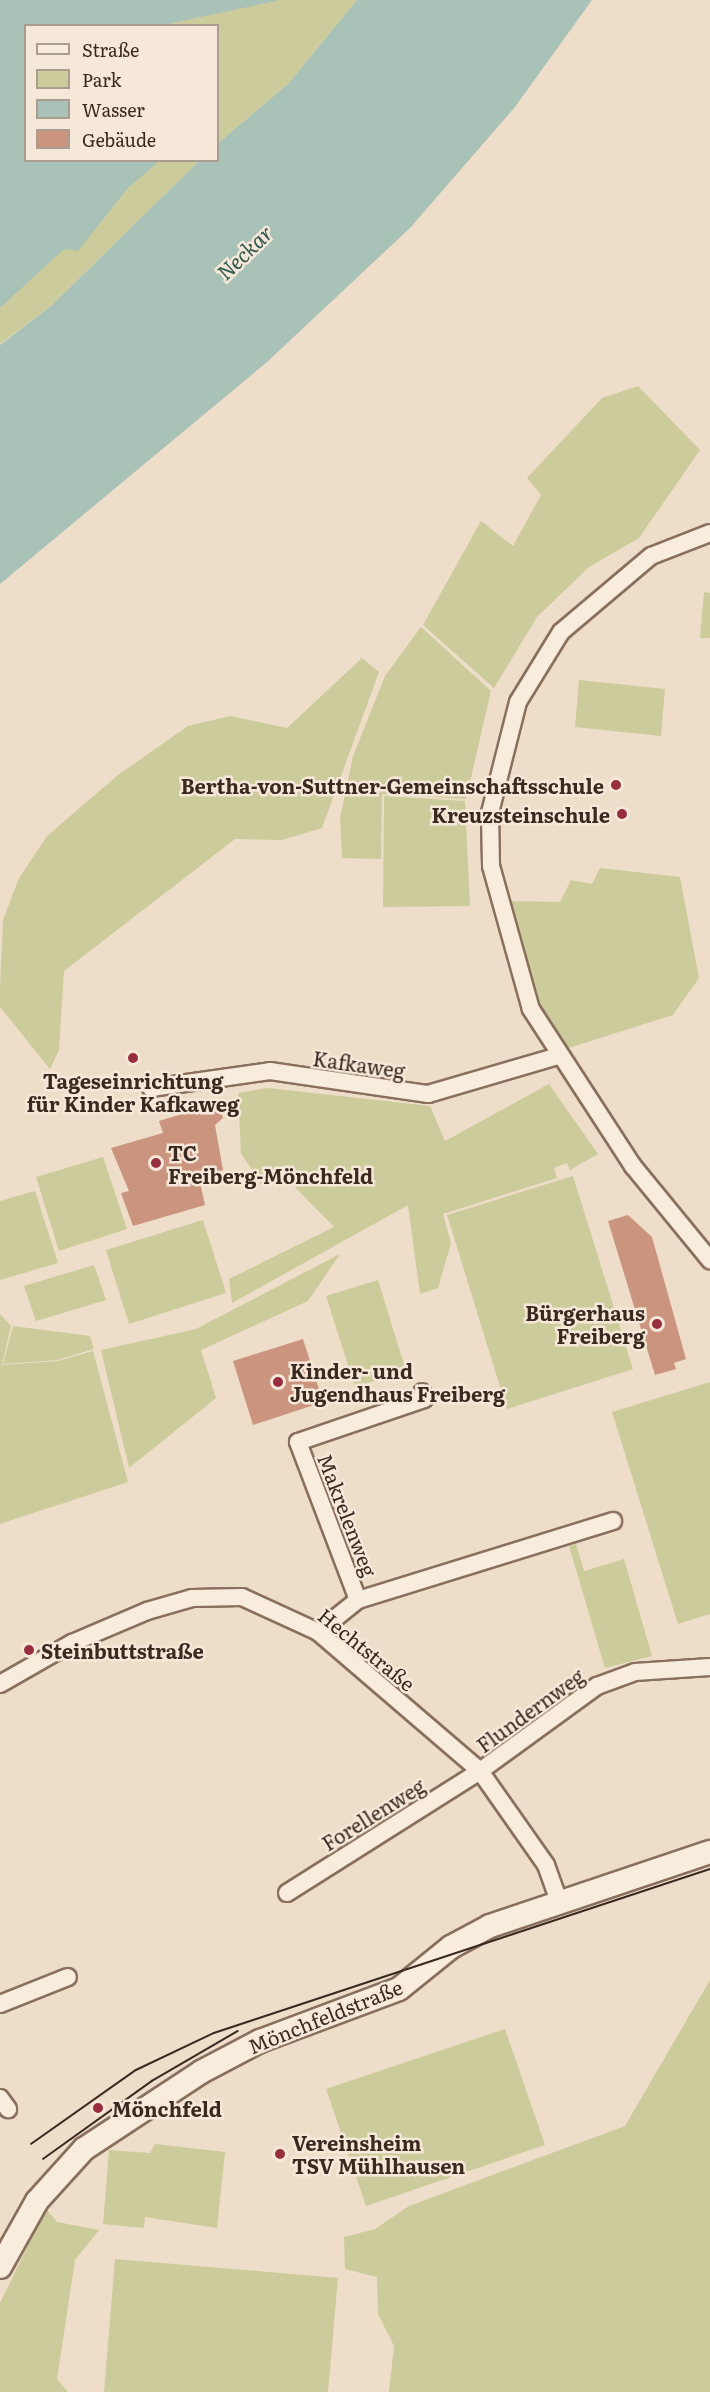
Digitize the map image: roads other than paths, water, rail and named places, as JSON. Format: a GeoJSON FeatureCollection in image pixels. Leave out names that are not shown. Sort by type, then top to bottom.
{"type":"FeatureCollection","features":[{"type":"Feature","properties":{"kind":"main road","name":"Mönchfeldstraße"},"geometry":{"type":"LineString","coordinates":[[0,2267],[49,2187],[84,2149],[132,2114],[251,2046],[399,1989],[467,1936],[710,1852]]}},
{"type":"Feature","properties":{"kind":"street"},"geometry":{"type":"LineString","coordinates":[[710,533],[651,556],[561,632],[518,702],[504,746],[490,813],[491,866],[531,1009],[567,1072],[595,1113],[710,1260]]}},
{"type":"Feature","properties":{"kind":"street","name":"Kafkaweg"},"geometry":{"type":"LineString","coordinates":[[151,1088],[270,1071],[428,1094],[558,1056]]}},
{"type":"Feature","properties":{"kind":"street","name":"Makrelenweg"},"geometry":{"type":"LineString","coordinates":[[358,1600],[298,1442],[424,1399],[422,1392]]}},
{"type":"Feature","properties":{"kind":"street","name":"Makrelenweg"},"geometry":{"type":"LineString","coordinates":[[318,1632],[358,1600],[613,1521]]}},
{"type":"Feature","properties":{"kind":"street","name":"Hechtstraße"},"geometry":{"type":"LineString","coordinates":[[0,1684],[78,1640],[192,1598],[242,1597],[318,1632],[480,1771],[546,1866],[560,1904]]}},
{"type":"Feature","properties":{"kind":"street","name":"Flundernweg"},"geometry":{"type":"LineString","coordinates":[[480,1771],[597,1686],[635,1672],[710,1667]]}},
{"type":"Feature","properties":{"kind":"street","name":"Forellenweg"},"geometry":{"type":"LineString","coordinates":[[287,1893],[480,1771]]}},
{"type":"Feature","properties":{"kind":"street"},"geometry":{"type":"LineString","coordinates":[[0,2004],[68,1977]]}},
{"type":"Feature","properties":{"kind":"water"},"geometry":{"type":"Polygon","coordinates":[[[0,0],[280,0],[168,24],[24,24],[24,162],[158,162],[127,189],[78,251],[64,249],[0,308],[0,0]]]}},
{"type":"Feature","properties":{"kind":"water","name":"Neckar"},"geometry":{"type":"Polygon","coordinates":[[[357,0],[592,0],[515,107],[410,228],[267,362],[0,584],[0,345],[51,306],[198,162],[219,162],[219,142],[288,84],[357,0]]]}},
{"type":"Feature","properties":{"kind":"tram line"},"geometry":{"type":"LineString","coordinates":[[31,2144],[136,2070],[214,2033],[710,1869]]}},
{"type":"Feature","properties":{"kind":"tram line"},"geometry":{"type":"LineString","coordinates":[[43,2159],[152,2081],[238,2031]]}},
{"type":"Feature","properties":{"kind":"place","name":"Bertha-von-Suttner-Gemeinschaftsschule"},"geometry":{"type":"Point","coordinates":[616,785]}},
{"type":"Feature","properties":{"kind":"place","name":"Kreuzsteinschule"},"geometry":{"type":"Point","coordinates":[622,814]}},
{"type":"Feature","properties":{"kind":"place","name":"Tageseinrichtung für Kinder Kafkaweg"},"geometry":{"type":"Point","coordinates":[133,1058]}},
{"type":"Feature","properties":{"kind":"place","name":"TC Freiberg-Mönchfeld"},"geometry":{"type":"Point","coordinates":[156,1163]}},
{"type":"Feature","properties":{"kind":"place","name":"Bürgerhaus Freiberg"},"geometry":{"type":"Point","coordinates":[657,1324]}},
{"type":"Feature","properties":{"kind":"place","name":"Kinder- und Jugendhaus Freiberg"},"geometry":{"type":"Point","coordinates":[278,1382]}},
{"type":"Feature","properties":{"kind":"place","name":"Steinbuttstraße"},"geometry":{"type":"Point","coordinates":[29,1650]}},
{"type":"Feature","properties":{"kind":"place","name":"Mönchfeld"},"geometry":{"type":"Point","coordinates":[98,2108]}},
{"type":"Feature","properties":{"kind":"place","name":"Vereinsheim TSV Mühlhausen"},"geometry":{"type":"Point","coordinates":[280,2154]}}]}
